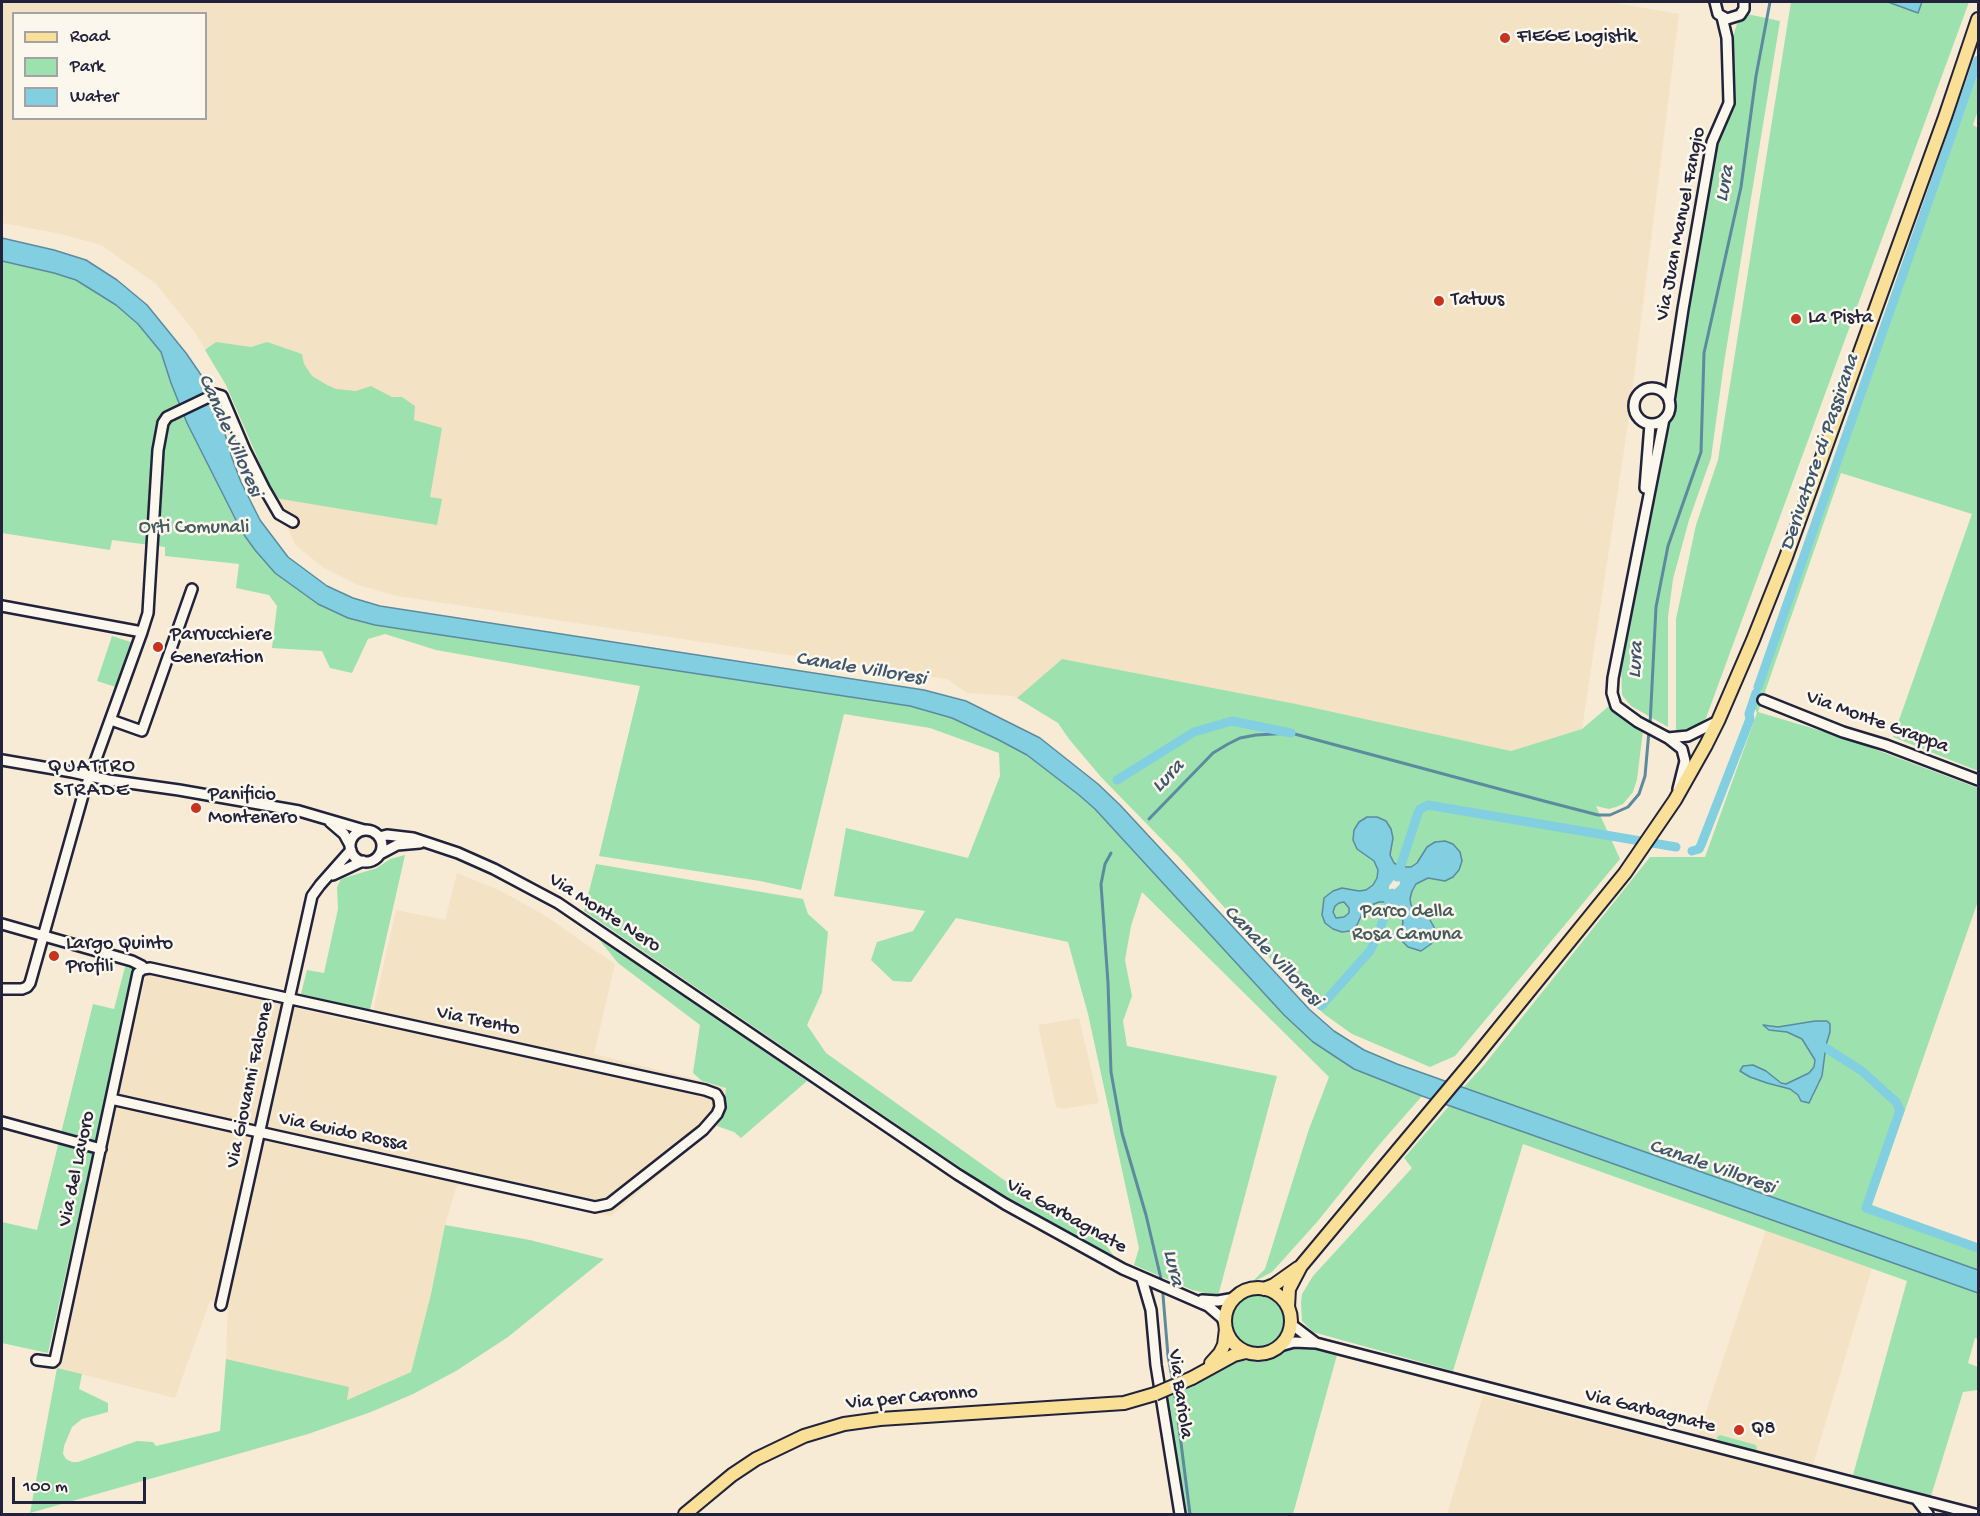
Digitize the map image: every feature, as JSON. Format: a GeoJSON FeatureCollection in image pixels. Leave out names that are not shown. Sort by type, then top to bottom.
{"type":"FeatureCollection","features":[{"type":"Feature","properties":{"kind":"main road"},"geometry":{"type":"LineString","coordinates":[[1203,1371],[1234,1355],[1245,1352],[1264,1354],[1280,1346],[1290,1332],[1289,1289],[1301,1266],[1474,1059],[1625,873],[1675,801],[1718,721],[1786,557],[1945,117],[1978,19]]}},
{"type":"Feature","properties":{"kind":"main road"},"geometry":{"type":"LineString","coordinates":[[1264,1289],[1274,1285],[1301,1266]]}},
{"type":"Feature","properties":{"kind":"main road"},"geometry":{"type":"LineString","coordinates":[[1203,1371],[1220,1353],[1224,1345],[1226,1312],[1235,1298],[1254,1288],[1264,1289],[1274,1292],[1288,1306]]}},
{"type":"Feature","properties":{"kind":"main road"},"geometry":{"type":"LineString","coordinates":[[1226,1328],[1233,1342],[1245,1352]]}},
{"type":"Feature","properties":{"kind":"main road","name":"Via per Caronno"},"geometry":{"type":"LineString","coordinates":[[685,1515],[732,1474],[780,1446],[825,1429],[860,1421],[1124,1403],[1155,1394],[1203,1371]]}},
{"type":"Feature","properties":{"kind":"street","name":"Via Juan Manuel Fangio"},"geometry":{"type":"LineString","coordinates":[[1675,801],[1684,761],[1682,749],[1616,706],[1612,693],[1612,678],[1664,419],[1669,411],[1671,383],[1713,142],[1729,103],[1727,38],[1722,17],[1716,9],[1715,2]]}},
{"type":"Feature","properties":{"kind":"street","name":"Via Juan Manuel Fangio"},"geometry":{"type":"LineString","coordinates":[[1727,38],[1737,17],[1742,12],[1744,2]]}},
{"type":"Feature","properties":{"kind":"street"},"geometry":{"type":"LineString","coordinates":[[1722,17],[1730,19],[1737,17]]}},
{"type":"Feature","properties":{"kind":"street"},"geometry":{"type":"LineString","coordinates":[[1664,419],[1655,424],[1645,423],[1636,416],[1634,402],[1644,390],[1660,390],[1671,383]]}},
{"type":"Feature","properties":{"kind":"street"},"geometry":{"type":"LineString","coordinates":[[1660,390],[1669,401]]}},
{"type":"Feature","properties":{"kind":"street"},"geometry":{"type":"LineString","coordinates":[[2,988],[22,989],[28,986],[90,777],[148,613],[160,436],[164,421],[172,413],[219,394],[224,398],[245,450],[279,514],[292,522]]}},
{"type":"Feature","properties":{"kind":"street","name":"Via Juan Manuel Fangio"},"geometry":{"type":"LineString","coordinates":[[1641,532],[1650,424]]}},
{"type":"Feature","properties":{"kind":"street"},"geometry":{"type":"LineString","coordinates":[[111,720],[142,731],[192,589]]}},
{"type":"Feature","properties":{"kind":"street"},"geometry":{"type":"LineString","coordinates":[[2,606],[142,632]]}},
{"type":"Feature","properties":{"kind":"street","name":"Via Monte Grappa"},"geometry":{"type":"LineString","coordinates":[[1763,700],[1843,732],[1878,742],[1978,780]]}},
{"type":"Feature","properties":{"kind":"street"},"geometry":{"type":"LineString","coordinates":[[1668,738],[1688,736],[1718,721]]}},
{"type":"Feature","properties":{"kind":"street"},"geometry":{"type":"LineString","coordinates":[[2,760],[90,777],[299,810],[370,831],[379,837],[382,845],[380,854],[373,860],[363,861],[328,877]]}},
{"type":"Feature","properties":{"kind":"street"},"geometry":{"type":"LineString","coordinates":[[322,817],[344,834],[356,858],[363,861]]}},
{"type":"Feature","properties":{"kind":"street"},"geometry":{"type":"LineString","coordinates":[[351,848],[355,835],[364,830]]}},
{"type":"Feature","properties":{"kind":"street","name":"Via Monte Nero"},"geometry":{"type":"LineString","coordinates":[[379,837],[404,836],[458,853],[558,903],[957,1174]]}},
{"type":"Feature","properties":{"kind":"street","name":"Via Monte Nero"},"geometry":{"type":"LineString","coordinates":[[380,854],[397,845],[425,843]]}},
{"type":"Feature","properties":{"kind":"street","name":"Via Giovanni Falcone"},"geometry":{"type":"LineString","coordinates":[[221,1305],[312,897],[351,848]]}},
{"type":"Feature","properties":{"kind":"street","name":"Via Trento"},"geometry":{"type":"LineString","coordinates":[[2,924],[132,961],[142,966],[143,969],[150,968],[705,1090],[716,1094],[719,1099],[720,1107],[717,1114],[703,1130],[609,1204],[595,1207],[532,1193]]}},
{"type":"Feature","properties":{"kind":"street","name":"Via del Lavoro"},"geometry":{"type":"LineString","coordinates":[[37,1360],[53,1362],[55,1360],[138,973],[143,969]]}},
{"type":"Feature","properties":{"kind":"street","name":"Via Guido Rossa"},"geometry":{"type":"LineString","coordinates":[[111,1100],[532,1193]]}},
{"type":"Feature","properties":{"kind":"street"},"geometry":{"type":"LineString","coordinates":[[2,1122],[101,1149]]}},
{"type":"Feature","properties":{"kind":"street","name":"Via Garbagnate"},"geometry":{"type":"LineString","coordinates":[[957,1174],[1055,1233],[1142,1279],[1215,1311],[1222,1318],[1226,1328]]}},
{"type":"Feature","properties":{"kind":"street","name":"Via Bariola"},"geometry":{"type":"LineString","coordinates":[[1142,1279],[1151,1310],[1155,1365],[1180,1515]]}},
{"type":"Feature","properties":{"kind":"street","name":"Via Garbagnate"},"geometry":{"type":"LineString","coordinates":[[1194,1300],[1218,1301],[1235,1298]]}},
{"type":"Feature","properties":{"kind":"street","name":"Via Garbagnate"},"geometry":{"type":"LineString","coordinates":[[1291,1324],[1316,1343]]}},
{"type":"Feature","properties":{"kind":"street","name":"Via Garbagnate"},"geometry":{"type":"LineString","coordinates":[[1280,1346],[1294,1342],[1316,1343],[1917,1500],[1946,1511],[1975,1515]]}},
{"type":"Feature","properties":{"kind":"street"},"geometry":{"type":"LineString","coordinates":[[1917,1500],[1928,1515]]}},
{"type":"Feature","properties":{"kind":"shaded area"},"geometry":{"type":"Polygon","coordinates":[[[2,2],[1610,2],[1679,14],[1629,417],[1582,729],[1511,751],[1062,659],[1017,698],[967,693],[947,679],[397,596],[358,585],[324,568],[295,545],[226,385],[194,331],[156,284],[101,245],[61,234],[2,223],[2,2]]]}},
{"type":"Feature","properties":{"kind":"shaded area"},"geometry":{"type":"Polygon","coordinates":[[[457,873],[501,891],[544,915],[615,964],[594,1054],[723,1086],[726,1091],[723,1114],[717,1126],[611,1216],[457,1185],[445,1225],[431,1294],[411,1372],[346,1400],[348,1387],[226,1359],[228,1304],[210,1301],[175,1398],[57,1368],[146,973],[370,1025],[396,910],[445,920],[457,873]]]}},
{"type":"Feature","properties":{"kind":"shaded area"},"geometry":{"type":"Polygon","coordinates":[[[1079,1018],[1099,1103],[1063,1109],[1056,1107],[1038,1025],[1079,1018]]]}},
{"type":"Feature","properties":{"kind":"shaded area"},"geometry":{"type":"Polygon","coordinates":[[[1766,1230],[1872,1268],[1812,1468],[1697,1438],[1766,1230]]]}},
{"type":"Feature","properties":{"kind":"shaded area"},"geometry":{"type":"Polygon","coordinates":[[[1483,1395],[1951,1514],[1447,1514],[1483,1395]]]}},
{"type":"Feature","properties":{"kind":"green space","name":"La Pista"},"geometry":{"type":"Polygon","coordinates":[[[1791,2],[1969,2],[1706,718],[1699,726],[1676,731],[1676,619],[1696,525],[1718,460],[1791,2]]]}},
{"type":"Feature","properties":{"kind":"green space"},"geometry":{"type":"Polygon","coordinates":[[[1747,14],[1780,21],[1724,363],[1711,458],[1689,520],[1673,579],[1668,617],[1668,727],[1631,706],[1622,695],[1621,662],[1633,610],[1646,519],[1655,500],[1658,484],[1657,477],[1716,143],[1731,109],[1732,39],[1739,18],[1747,14]]]}},
{"type":"Feature","properties":{"kind":"green space"},"geometry":{"type":"Polygon","coordinates":[[[1978,74],[1978,110],[1973,125],[1978,128],[1978,771],[1893,737],[1972,514],[1841,473],[1758,712],[1845,738],[1978,788],[1978,901],[1872,1205],[1978,1245],[1978,1270],[1463,1088],[1484,1065],[1650,857],[1705,857],[1757,713],[1753,705],[1978,74]]]}},
{"type":"Feature","properties":{"kind":"green space","name":"Orti Comunali"},"geometry":{"type":"Polygon","coordinates":[[[2,261],[76,280],[116,305],[138,324],[161,352],[187,423],[242,532],[275,573],[375,625],[910,706],[970,725],[1027,755],[1061,779],[1095,809],[1284,1015],[1313,1042],[1354,1069],[1422,1096],[1317,1222],[1272,1272],[1251,1283],[1265,1269],[1309,1129],[1329,1077],[1142,892],[1131,926],[1125,960],[1132,996],[1123,1021],[1127,1046],[1277,1076],[1218,1296],[1192,1290],[1134,1265],[1139,1248],[1088,1014],[1068,942],[956,918],[911,982],[893,981],[871,960],[877,942],[913,931],[925,911],[834,896],[846,828],[968,858],[1000,776],[999,753],[930,728],[844,714],[801,890],[760,881],[599,856],[640,686],[436,650],[385,634],[368,639],[352,673],[330,668],[322,651],[272,648],[277,606],[269,595],[236,588],[239,564],[165,556],[165,547],[112,540],[110,550],[2,533],[2,261]]]}},
{"type":"Feature","properties":{"kind":"green space"},"geometry":{"type":"Polygon","coordinates":[[[216,342],[251,347],[267,342],[302,354],[304,364],[312,376],[327,385],[336,389],[356,391],[371,386],[392,397],[402,397],[415,406],[414,420],[442,428],[430,497],[442,499],[437,525],[275,498],[226,385],[205,350],[216,342]]]}},
{"type":"Feature","properties":{"kind":"green space"},"geometry":{"type":"Polygon","coordinates":[[[112,636],[134,643],[119,688],[97,681],[112,636]]]}},
{"type":"Feature","properties":{"kind":"green space","name":"Parco della Rosa Camuna"},"geometry":{"type":"Polygon","coordinates":[[[1062,659],[1296,704],[1511,751],[1582,729],[1609,706],[1643,731],[1637,779],[1633,792],[1623,804],[1616,807],[1609,809],[1596,806],[1620,859],[1455,1056],[1430,1067],[1352,1034],[1324,1014],[1282,972],[1182,860],[1101,777],[1058,723],[1017,698],[1062,659]]]}},
{"type":"Feature","properties":{"kind":"green space"},"geometry":{"type":"Polygon","coordinates":[[[405,855],[370,1010],[301,994],[307,970],[324,973],[338,909],[337,887],[341,879],[377,868],[390,859],[405,855]]]}},
{"type":"Feature","properties":{"kind":"green space"},"geometry":{"type":"Polygon","coordinates":[[[596,864],[803,899],[808,914],[828,932],[822,992],[807,1025],[826,1053],[1004,1180],[1106,1245],[1116,1259],[993,1190],[584,911],[596,864]]]}},
{"type":"Feature","properties":{"kind":"green space"},"geometry":{"type":"Polygon","coordinates":[[[593,932],[807,1081],[741,1138],[734,1132],[717,1126],[723,1114],[726,1088],[702,1081],[693,1073],[700,1025],[618,963],[593,932]]]}},
{"type":"Feature","properties":{"kind":"green space"},"geometry":{"type":"Polygon","coordinates":[[[125,967],[134,968],[48,1353],[2,1343],[2,1222],[37,1230],[93,1004],[114,1009],[125,967]]]}},
{"type":"Feature","properties":{"kind":"green space"},"geometry":{"type":"Polygon","coordinates":[[[1449,1106],[1978,1293],[1978,1339],[1975,1338],[1968,1363],[1978,1367],[1978,1390],[1963,1392],[1931,1496],[1853,1475],[1907,1281],[1523,1144],[1453,1371],[1313,1332],[1302,1321],[1302,1294],[1313,1276],[1412,1168],[1404,1158],[1449,1106]]]}},
{"type":"Feature","properties":{"kind":"green space"},"geometry":{"type":"Polygon","coordinates":[[[445,1225],[530,1240],[604,1259],[508,1337],[456,1371],[413,1394],[371,1412],[308,1434],[30,1513],[57,1368],[82,1374],[79,1389],[108,1403],[108,1412],[82,1419],[72,1427],[63,1454],[72,1462],[78,1462],[137,1441],[153,1442],[156,1446],[220,1431],[226,1359],[349,1387],[347,1400],[411,1372],[431,1294],[445,1225]]]}},
{"type":"Feature","properties":{"kind":"green space"},"geometry":{"type":"Polygon","coordinates":[[[1258,1294],[1268,1296],[1277,1302],[1283,1311],[1285,1321],[1283,1331],[1277,1340],[1268,1346],[1258,1348],[1248,1346],[1239,1340],[1233,1331],[1231,1321],[1233,1311],[1239,1302],[1248,1296],[1258,1294]]]}},
{"type":"Feature","properties":{"kind":"green space"},"geometry":{"type":"Polygon","coordinates":[[[1296,1347],[1315,1348],[1337,1355],[1293,1514],[1173,1514],[1157,1401],[1196,1384],[1238,1361],[1265,1361],[1296,1347]]]}},
{"type":"Feature","properties":{"kind":"green space"},"geometry":{"type":"Polygon","coordinates":[[[1720,1435],[1756,1445],[1757,1449],[1754,1451],[1718,1441],[1717,1437],[1720,1435]]]}},
{"type":"Feature","properties":{"kind":"water"},"geometry":{"type":"Polygon","coordinates":[[[1888,2],[1922,2],[1918,13],[1888,2]]]}},
{"type":"Feature","properties":{"kind":"water"},"geometry":{"type":"Polygon","coordinates":[[[2,238],[86,260],[117,280],[147,305],[186,353],[210,388],[241,482],[260,520],[288,557],[327,586],[353,598],[380,606],[924,690],[966,701],[1040,738],[1098,784],[1309,1009],[1334,1031],[1364,1050],[1397,1064],[1978,1270],[1978,1293],[1422,1096],[1354,1069],[1313,1042],[1284,1015],[1095,809],[1079,795],[1027,755],[952,718],[910,706],[375,625],[348,618],[318,604],[275,573],[242,532],[187,423],[161,352],[138,324],[116,305],[76,280],[2,261],[2,238]]]}},
{"type":"Feature","properties":{"kind":"water"},"geometry":{"type":"Polygon","coordinates":[[[1367,817],[1377,817],[1386,821],[1393,838],[1390,855],[1394,863],[1401,867],[1411,867],[1417,863],[1427,847],[1435,842],[1445,841],[1453,844],[1460,852],[1462,861],[1453,877],[1445,881],[1428,878],[1416,884],[1412,891],[1411,905],[1416,911],[1429,918],[1435,929],[1431,944],[1421,951],[1408,947],[1402,941],[1400,936],[1403,922],[1401,914],[1384,902],[1369,906],[1363,912],[1357,925],[1350,931],[1342,932],[1325,923],[1322,915],[1324,898],[1342,888],[1366,890],[1377,878],[1378,870],[1374,861],[1357,849],[1353,840],[1354,830],[1359,822],[1367,817]],[[1344,902],[1339,903],[1333,912],[1336,918],[1344,917],[1349,913],[1349,908],[1344,902]]]}},
{"type":"Feature","properties":{"kind":"water"},"geometry":{"type":"Polygon","coordinates":[[[1827,1021],[1830,1024],[1830,1032],[1822,1076],[1809,1103],[1801,1101],[1798,1095],[1790,1089],[1750,1077],[1740,1071],[1743,1066],[1753,1065],[1786,1084],[1809,1073],[1814,1067],[1815,1060],[1802,1039],[1787,1032],[1769,1030],[1763,1025],[1778,1027],[1827,1021]]]}},
{"type":"Feature","properties":{"kind":"pier"},"geometry":{"type":"Polygon","coordinates":[[[1399,862],[1404,864],[1399,879],[1400,884],[1395,889],[1389,907],[1385,906],[1389,886],[1399,862]]]}},
{"type":"Feature","properties":{"kind":"waterway","name":"Lura"},"geometry":{"type":"LineString","coordinates":[[1650,725],[1656,607],[1668,546],[1701,452],[1704,353],[1741,187],[1756,76],[1770,2]]}},
{"type":"Feature","properties":{"kind":"waterway","name":"Derivatore di Passirana"},"geometry":{"type":"LineString","coordinates":[[1758,687],[1978,60]]}},
{"type":"Feature","properties":{"kind":"waterway","name":"Derivatore di Passirana"},"geometry":{"type":"LineString","coordinates":[[1692,851],[1699,849],[1701,845],[1750,719],[1749,714],[1756,693]]}},
{"type":"Feature","properties":{"kind":"waterway"},"geometry":{"type":"LineString","coordinates":[[1117,780],[1194,732],[1232,721],[1291,733]]}},
{"type":"Feature","properties":{"kind":"waterway","name":"Lura"},"geometry":{"type":"LineString","coordinates":[[1149,819],[1213,753],[1240,738],[1291,733],[1598,815],[1610,815],[1628,807],[1639,794],[1645,776],[1649,731]]}},
{"type":"Feature","properties":{"kind":"waterway","name":"Derivatore di Passirana"},"geometry":{"type":"LineString","coordinates":[[1397,877],[1418,813],[1420,809],[1428,805],[1676,847]]}},
{"type":"Feature","properties":{"kind":"waterway","name":"Lura"},"geometry":{"type":"LineString","coordinates":[[1111,853],[1105,864],[1101,884],[1111,1072],[1122,1133],[1146,1215],[1162,1283],[1168,1356],[1173,1382]]}},
{"type":"Feature","properties":{"kind":"waterway","name":"Derivatore di Passirana"},"geometry":{"type":"LineString","coordinates":[[1321,1006],[1370,951],[1378,935],[1392,893]]}},
{"type":"Feature","properties":{"kind":"waterway"},"geometry":{"type":"LineString","coordinates":[[1826,1048],[1862,1071],[1896,1102],[1900,1110],[1866,1208],[1978,1248]]}},
{"type":"Feature","properties":{"kind":"waterway","name":"Lura"},"geometry":{"type":"LineString","coordinates":[[1174,1388],[1190,1514]]}},
{"type":"Feature","properties":{"kind":"place","name":"FIEGE Logistik"},"geometry":{"type":"Point","coordinates":[1505,38]}},
{"type":"Feature","properties":{"kind":"place","name":"Tatuus"},"geometry":{"type":"Point","coordinates":[1439,301]}},
{"type":"Feature","properties":{"kind":"place","name":"La Pista"},"geometry":{"type":"Point","coordinates":[1796,319]}},
{"type":"Feature","properties":{"kind":"place","name":"Parrucchiere Generation"},"geometry":{"type":"Point","coordinates":[158,647]}},
{"type":"Feature","properties":{"kind":"place","name":"Panificio Montenero"},"geometry":{"type":"Point","coordinates":[196,808]}},
{"type":"Feature","properties":{"kind":"place","name":"Largo Quinto Profili"},"geometry":{"type":"Point","coordinates":[54,956]}},
{"type":"Feature","properties":{"kind":"place","name":"Q8"},"geometry":{"type":"Point","coordinates":[1739,1430]}},
{"type":"Feature","properties":{"kind":"district","name":"QUATTRO STRADE"},"geometry":{"type":"Point","coordinates":[92,780]}},
{"type":"Feature","properties":{"kind":"water label","name":"Canale Villoresi"},"geometry":{"type":"Point","coordinates":[229,436]}},
{"type":"Feature","properties":{"kind":"water label","name":"Canale Villoresi"},"geometry":{"type":"Point","coordinates":[861,670]}},
{"type":"Feature","properties":{"kind":"water label","name":"Canale Villoresi"},"geometry":{"type":"Point","coordinates":[1272,957]}},
{"type":"Feature","properties":{"kind":"water label","name":"Canale Villoresi"},"geometry":{"type":"Point","coordinates":[1712,1168]}}]}
